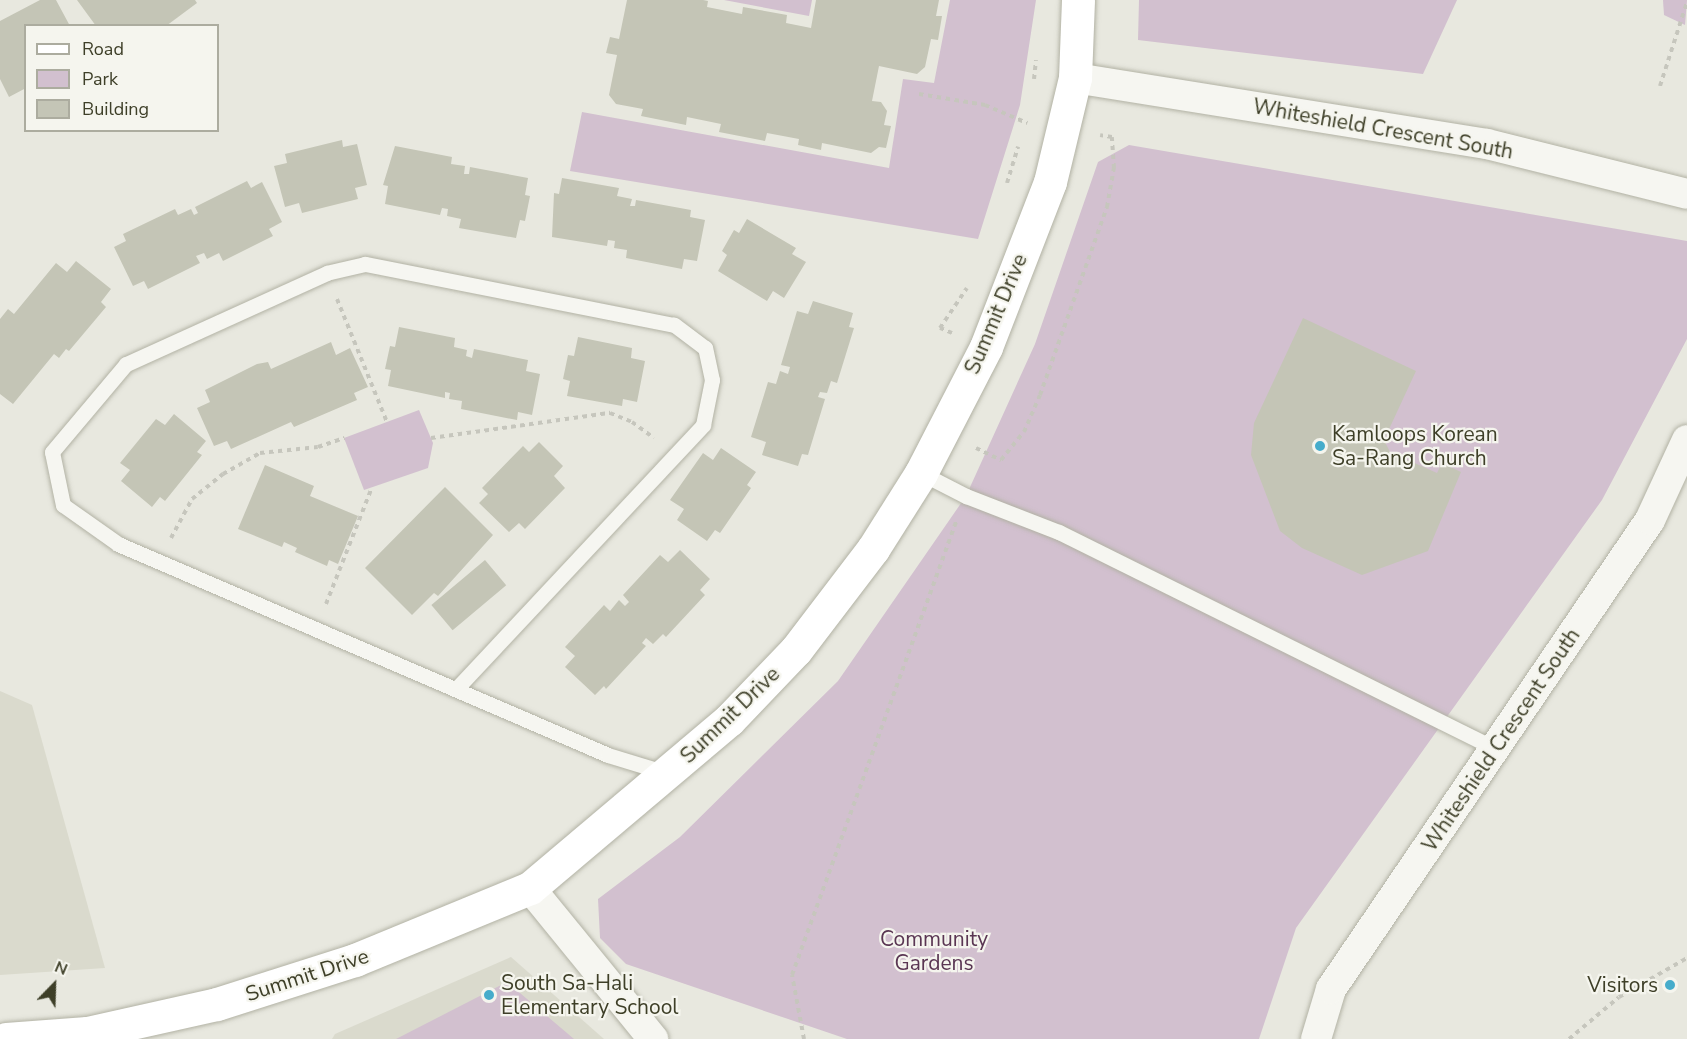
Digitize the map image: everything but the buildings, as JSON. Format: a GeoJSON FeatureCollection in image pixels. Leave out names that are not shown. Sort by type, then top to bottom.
{"type":"FeatureCollection","features":[{"type":"Feature","properties":{"kind":"main road","name":"Summit Drive"},"geometry":{"type":"LineString","coordinates":[[6,1039],[87,1033],[217,1004],[355,960],[530,888],[729,720],[796,650],[873,549],[921,473],[986,347],[1050,182],[1075,78],[1078,0]]}},
{"type":"Feature","properties":{"kind":"street","name":"Whiteshield Crescent South"},"geometry":{"type":"LineString","coordinates":[[1075,78],[1487,144],[1687,194]]}},
{"type":"Feature","properties":{"kind":"street","name":"Whiteshield Crescent South"},"geometry":{"type":"LineString","coordinates":[[1316,1039],[1331,989],[1650,520],[1687,440]]}},
{"type":"Feature","properties":{"kind":"street"},"geometry":{"type":"LineString","coordinates":[[530,888],[653,1039]]}},
{"type":"Feature","properties":{"kind":"lane"},"geometry":{"type":"LineString","coordinates":[[458,687],[703,425],[712,380],[705,348],[674,325],[365,264],[327,273],[126,364],[52,452],[63,505],[118,544],[458,687],[608,755],[667,773]]}},
{"type":"Feature","properties":{"kind":"lane"},"geometry":{"type":"LineString","coordinates":[[921,473],[966,496],[1059,532],[1495,748]]}},
{"type":"Feature","properties":{"kind":"path"},"geometry":{"type":"LineString","coordinates":[[1660,86],[1687,2]]}},
{"type":"Feature","properties":{"kind":"path"},"geometry":{"type":"LineString","coordinates":[[1034,83],[1037,48]]}},
{"type":"Feature","properties":{"kind":"path"},"geometry":{"type":"LineString","coordinates":[[918,94],[985,105],[1025,122]]}},
{"type":"Feature","properties":{"kind":"path"},"geometry":{"type":"LineString","coordinates":[[1022,133],[1027,112]]}},
{"type":"Feature","properties":{"kind":"path"},"geometry":{"type":"LineString","coordinates":[[942,431],[1001,460],[1024,432],[1107,207],[1114,168],[1112,137]]}},
{"type":"Feature","properties":{"kind":"path"},"geometry":{"type":"LineString","coordinates":[[1004,195],[1019,143]]}},
{"type":"Feature","properties":{"kind":"path"},"geometry":{"type":"LineString","coordinates":[[327,273],[387,422]]}},
{"type":"Feature","properties":{"kind":"path"},"geometry":{"type":"LineString","coordinates":[[940,328],[971,282]]}},
{"type":"Feature","properties":{"kind":"path"},"geometry":{"type":"LineString","coordinates":[[431,438],[610,413],[632,422],[676,455]]}},
{"type":"Feature","properties":{"kind":"path"},"geometry":{"type":"LineString","coordinates":[[159,561],[192,499],[223,474],[260,453],[318,447],[344,438]]}},
{"type":"Feature","properties":{"kind":"path"},"geometry":{"type":"LineString","coordinates":[[317,627],[372,487]]}},
{"type":"Feature","properties":{"kind":"path"},"geometry":{"type":"LineString","coordinates":[[804,1039],[792,975],[966,496]]}},
{"type":"Feature","properties":{"kind":"path"},"geometry":{"type":"LineString","coordinates":[[1569,1039],[1619,997],[1687,958]]}},
{"type":"Feature","properties":{"kind":"shaded area"},"geometry":{"type":"Polygon","coordinates":[[[0,691],[32,705],[105,968],[0,975],[0,691]]]}},
{"type":"Feature","properties":{"kind":"shaded area","name":"South Sa-Hali Elementary School"},"geometry":{"type":"Polygon","coordinates":[[[511,957],[604,1039],[332,1039],[335,1034],[511,957]]]}},
{"type":"Feature","properties":{"kind":"green space"},"geometry":{"type":"Polygon","coordinates":[[[724,0],[812,0],[809,16],[724,0]]]}},
{"type":"Feature","properties":{"kind":"green space"},"geometry":{"type":"Polygon","coordinates":[[[950,0],[1036,0],[1020,105],[978,239],[570,171],[582,112],[889,168],[903,79],[934,83],[950,0]]]}},
{"type":"Feature","properties":{"kind":"green space"},"geometry":{"type":"Polygon","coordinates":[[[1139,0],[1457,0],[1423,74],[1138,40],[1139,0]]]}},
{"type":"Feature","properties":{"kind":"green space"},"geometry":{"type":"Polygon","coordinates":[[[1663,0],[1687,0],[1685,25],[1664,15],[1663,0]]]}},
{"type":"Feature","properties":{"kind":"green space","name":"Community Gardens"},"geometry":{"type":"Polygon","coordinates":[[[1129,145],[1687,241],[1687,339],[1602,500],[1296,928],[1259,1039],[847,1039],[626,964],[600,938],[598,899],[680,837],[838,681],[966,496],[1035,344],[1098,162],[1129,145]]]}},
{"type":"Feature","properties":{"kind":"green space"},"geometry":{"type":"Polygon","coordinates":[[[419,410],[433,443],[428,468],[364,490],[344,438],[419,410]]]}},
{"type":"Feature","properties":{"kind":"green space"},"geometry":{"type":"Polygon","coordinates":[[[507,982],[574,1039],[396,1039],[507,982]]]}},
{"type":"Feature","properties":{"kind":"place","name":"Kamloops Korean Sa-Rang Church"},"geometry":{"type":"Point","coordinates":[1320,446]}},
{"type":"Feature","properties":{"kind":"place","name":"Visitors"},"geometry":{"type":"Point","coordinates":[1670,985]}},
{"type":"Feature","properties":{"kind":"place","name":"South Sa-Hali Elementary School"},"geometry":{"type":"Point","coordinates":[489,995]}}]}
